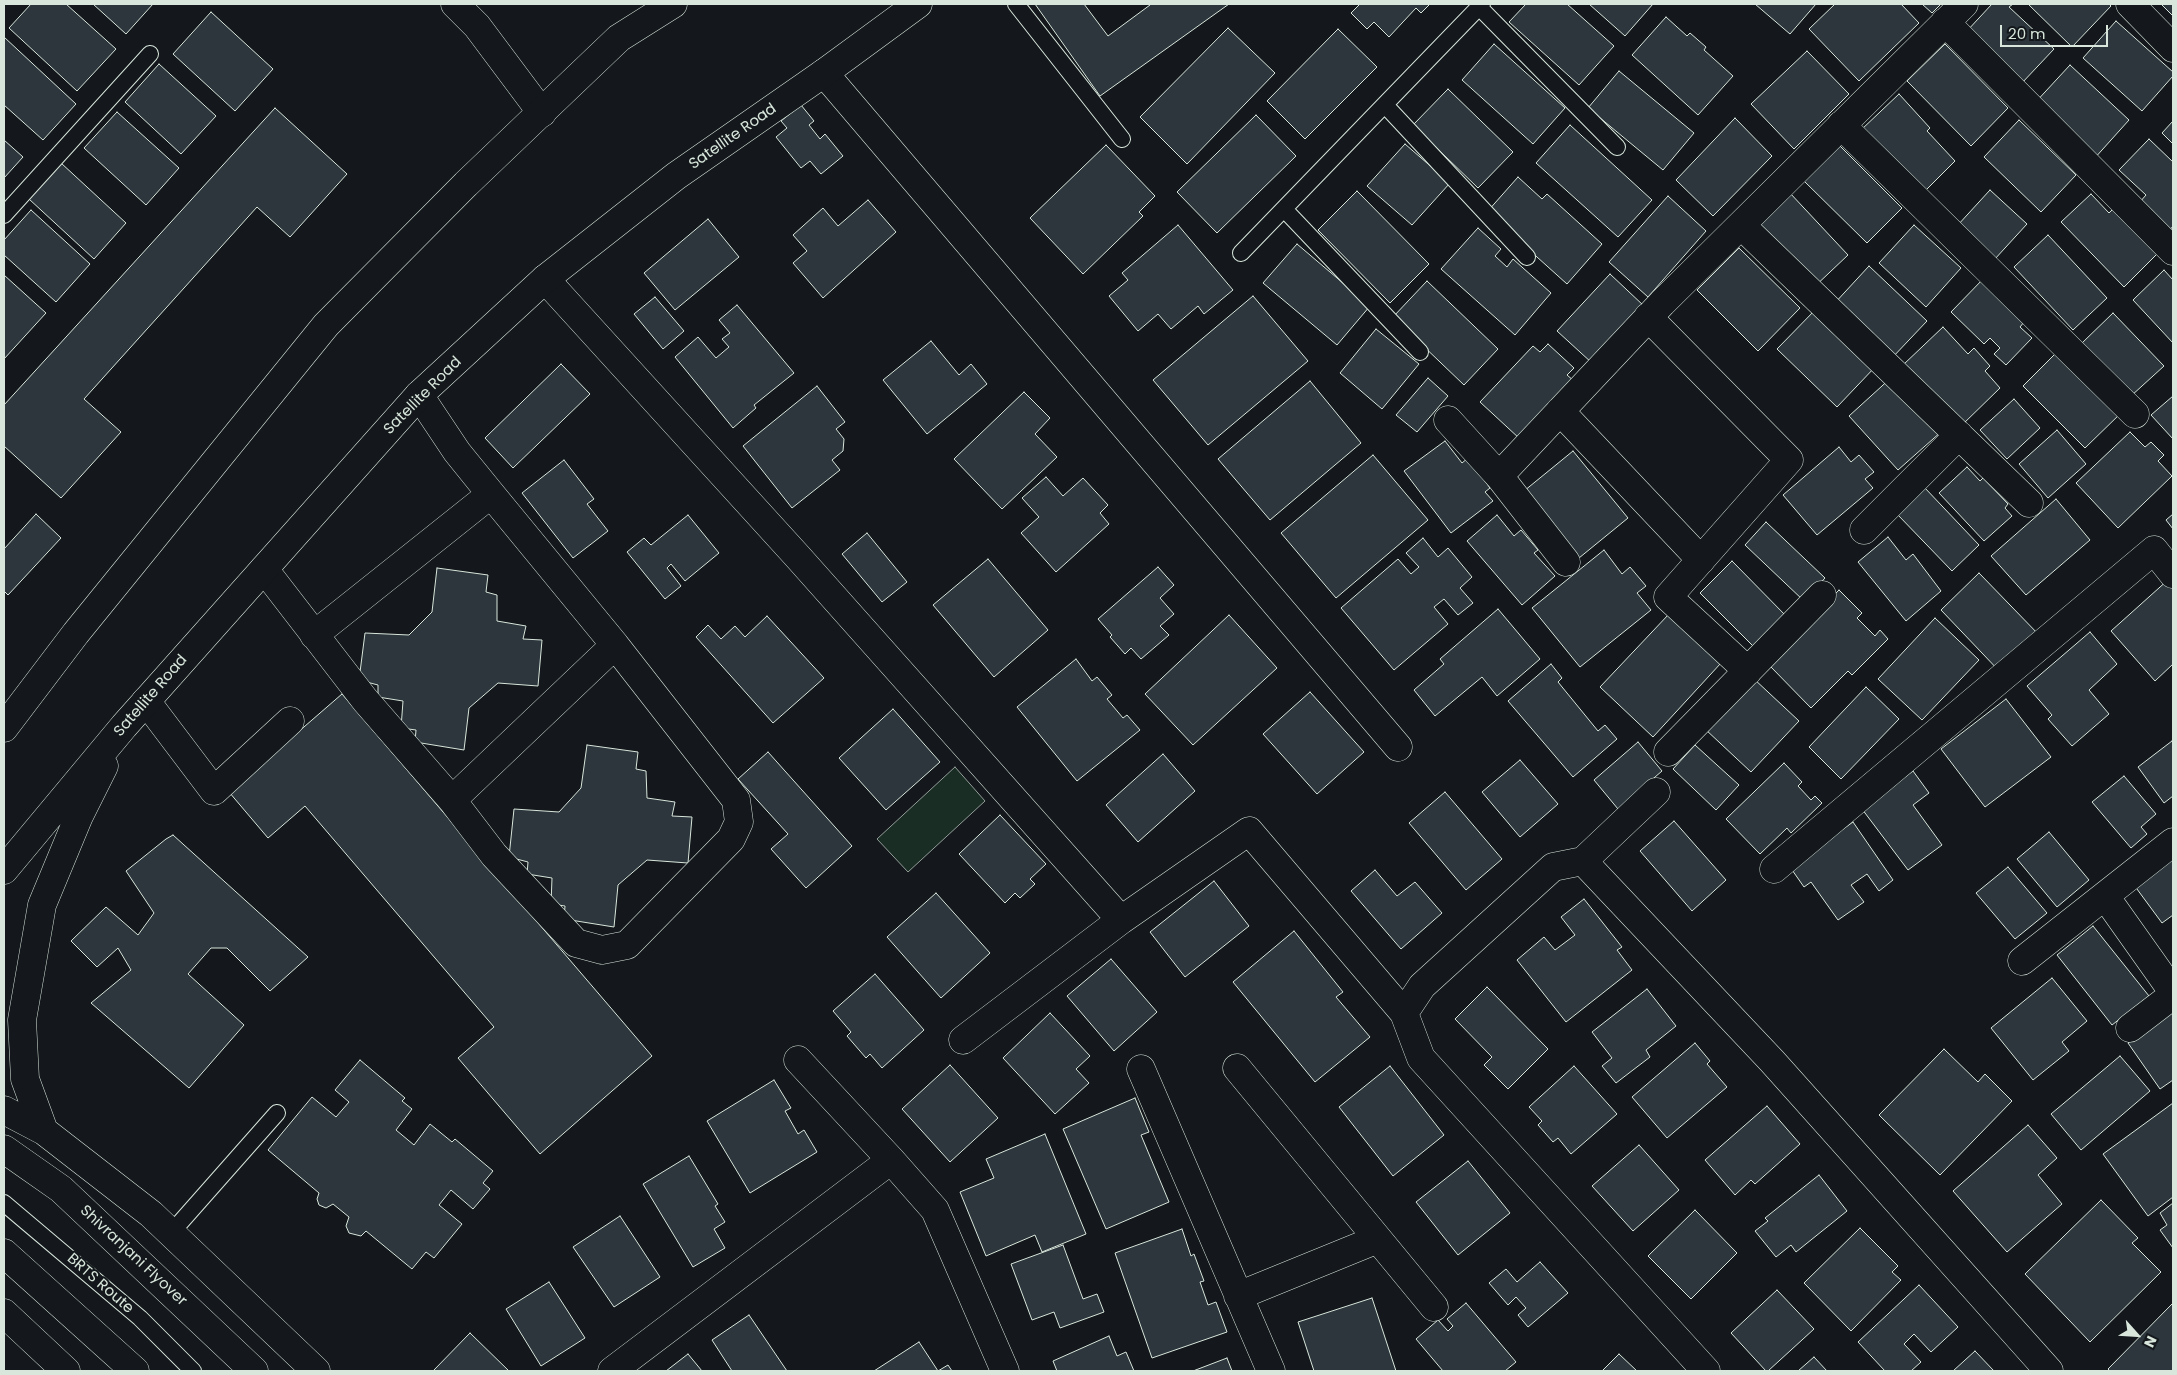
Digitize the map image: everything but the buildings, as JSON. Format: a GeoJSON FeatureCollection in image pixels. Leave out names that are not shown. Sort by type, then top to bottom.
{"type":"FeatureCollection","features":[{"type":"Feature","properties":{"kind":"street"},"geometry":{"type":"LineString","coordinates":[[455,4],[477,26],[542,112]]}},
{"type":"Feature","properties":{"kind":"street"},"geometry":{"type":"LineString","coordinates":[[4,728],[76,633],[326,325],[466,184],[619,38],[673,4]]}},
{"type":"Feature","properties":{"kind":"street","name":"Satellite Road"},"geometry":{"type":"LineString","coordinates":[[4,870],[124,726],[419,395],[545,279],[676,176],[824,73],[918,4]]}},
{"type":"Feature","properties":{"kind":"street"},"geometry":{"type":"LineString","coordinates":[[2130,4],[2173,48]]}},
{"type":"Feature","properties":{"kind":"street"},"geometry":{"type":"LineString","coordinates":[[1499,476],[1648,317],[1955,13],[2173,251]]}},
{"type":"Feature","properties":{"kind":"street"},"geometry":{"type":"LineString","coordinates":[[824,73],[1398,746]]}},
{"type":"Feature","properties":{"kind":"street"},"geometry":{"type":"LineString","coordinates":[[1841,125],[2135,414]]}},
{"type":"Feature","properties":{"kind":"street"},"geometry":{"type":"LineString","coordinates":[[1741,225],[2029,503]]}},
{"type":"Feature","properties":{"kind":"street"},"geometry":{"type":"LineString","coordinates":[[545,279],[792,549],[1121,920]]}},
{"type":"Feature","properties":{"kind":"street"},"geometry":{"type":"LineString","coordinates":[[1648,317],[1789,460],[1668,597],[1748,671]]}},
{"type":"Feature","properties":{"kind":"street"},"geometry":{"type":"LineString","coordinates":[[264,569],[365,700],[452,800],[494,855],[576,943],[602,950],[626,945],[731,839],[739,822],[736,800],[615,645],[458,452],[419,395]]}},
{"type":"Feature","properties":{"kind":"street"},"geometry":{"type":"LineString","coordinates":[[1560,411],[1701,560]]}},
{"type":"Feature","properties":{"kind":"street"},"geometry":{"type":"LineString","coordinates":[[1448,420],[1499,476],[1566,562]]}},
{"type":"Feature","properties":{"kind":"street"},"geometry":{"type":"LineString","coordinates":[[1864,530],[1959,435]]}},
{"type":"Feature","properties":{"kind":"street"},"geometry":{"type":"LineString","coordinates":[[314,634],[491,494]]}},
{"type":"Feature","properties":{"kind":"street"},"geometry":{"type":"LineString","coordinates":[[1774,869],[2154,550],[2173,574]]}},
{"type":"Feature","properties":{"kind":"street"},"geometry":{"type":"LineString","coordinates":[[1668,752],[1822,595]]}},
{"type":"Feature","properties":{"kind":"street"},"geometry":{"type":"LineString","coordinates":[[452,800],[615,645]]}},
{"type":"Feature","properties":{"kind":"street"},"geometry":{"type":"LineString","coordinates":[[146,701],[214,791],[290,721]]}},
{"type":"Feature","properties":{"kind":"street"},"geometry":{"type":"LineString","coordinates":[[44,1131],[25,1079],[22,1020],[42,905],[79,816],[124,726]]}},
{"type":"Feature","properties":{"kind":"street"},"geometry":{"type":"LineString","coordinates":[[1404,1014],[1422,986],[1553,867],[1583,861],[1656,792]]}},
{"type":"Feature","properties":{"kind":"street"},"geometry":{"type":"LineString","coordinates":[[963,1040],[1121,920],[1248,831],[1404,1014],[1421,1058],[1706,1371]]}},
{"type":"Feature","properties":{"kind":"street"},"geometry":{"type":"LineString","coordinates":[[2022,961],[2173,842]]}},
{"type":"Feature","properties":{"kind":"street"},"geometry":{"type":"LineString","coordinates":[[1583,861],[1772,1061],[2049,1371]]}},
{"type":"Feature","properties":{"kind":"street"},"geometry":{"type":"LineString","coordinates":[[2105,896],[2173,994],[2130,1028]]}},
{"type":"Feature","properties":{"kind":"street"},"geometry":{"type":"LineString","coordinates":[[798,1060],[935,1210],[1005,1371]]}},
{"type":"Feature","properties":{"kind":"street"},"geometry":{"type":"LineString","coordinates":[[1237,1068],[1434,1307]]}},
{"type":"Feature","properties":{"kind":"street"},"geometry":{"type":"LineString","coordinates":[[1141,1070],[1271,1371]]}},
{"type":"Feature","properties":{"kind":"street"},"geometry":{"type":"LineString","coordinates":[[4,1110],[44,1131],[151,1214],[316,1371]]}},
{"type":"Feature","properties":{"kind":"street","name":"Shivranjani Flyover"},"geometry":{"type":"LineString","coordinates":[[4,1149],[61,1189],[254,1371]]}},
{"type":"Feature","properties":{"kind":"street"},"geometry":{"type":"LineString","coordinates":[[612,1371],[891,1160]]}},
{"type":"Feature","properties":{"kind":"street"},"geometry":{"type":"LineString","coordinates":[[1238,1296],[1378,1239]]}},
{"type":"Feature","properties":{"kind":"street"},"geometry":{"type":"LineString","coordinates":[[4,1253],[136,1371]]}},
{"type":"Feature","properties":{"kind":"street"},"geometry":{"type":"LineString","coordinates":[[4,1313],[66,1371]]}},
{"type":"Feature","properties":{"kind":"lane"},"geometry":{"type":"LineString","coordinates":[[1016,4],[1122,139]]}},
{"type":"Feature","properties":{"kind":"lane"},"geometry":{"type":"LineString","coordinates":[[1241,253],[1480,6],[1617,148]]}},
{"type":"Feature","properties":{"kind":"lane"},"geometry":{"type":"LineString","coordinates":[[4,215],[150,54]]}},
{"type":"Feature","properties":{"kind":"lane"},"geometry":{"type":"LineString","coordinates":[[1385,105],[1526,257]]}},
{"type":"Feature","properties":{"kind":"lane"},"geometry":{"type":"LineString","coordinates":[[1284,208],[1420,352]]}},
{"type":"Feature","properties":{"kind":"lane"},"geometry":{"type":"LineString","coordinates":[[171,1233],[277,1113]]}},
{"type":"Feature","properties":{"kind":"lane","name":"BRTS Route"},"geometry":{"type":"LineString","coordinates":[[4,1202],[140,1318],[192,1371]]}},
{"type":"Feature","properties":{"kind":"green space"},"geometry":{"type":"Polygon","coordinates":[[[955,767],[985,801],[908,872],[877,839],[955,767]]]}}]}
